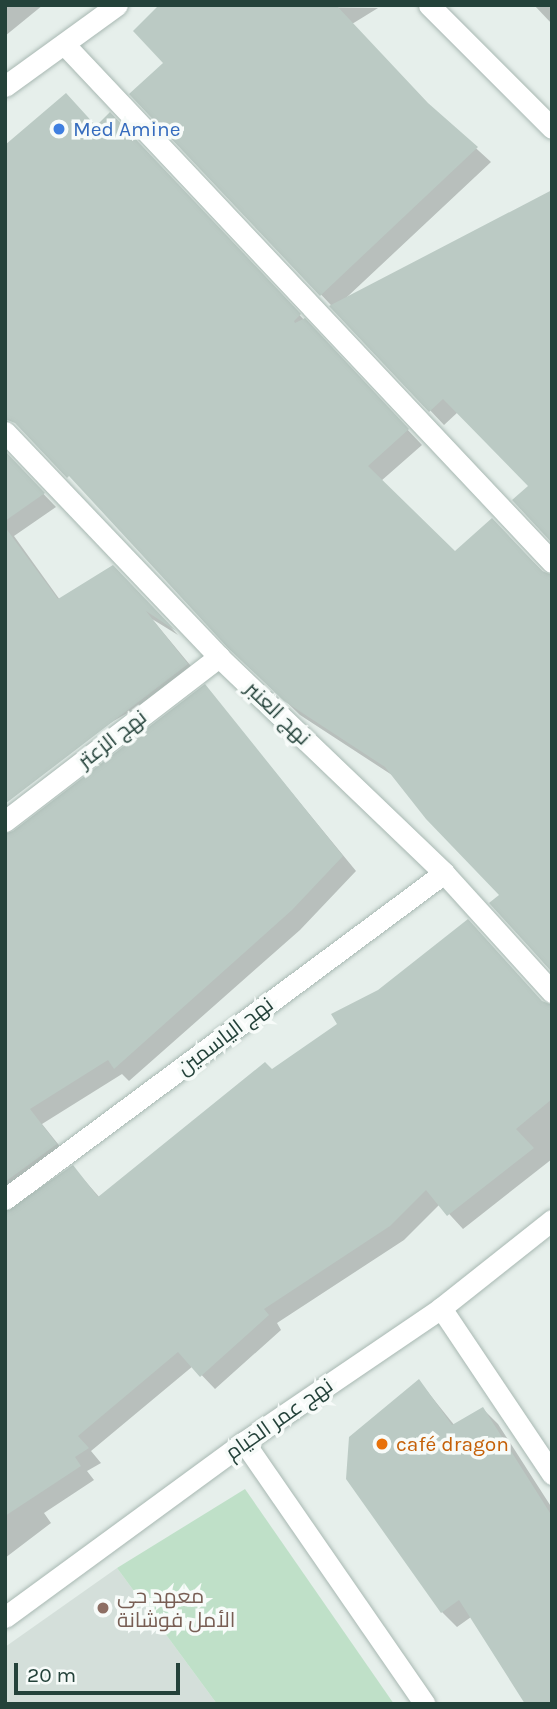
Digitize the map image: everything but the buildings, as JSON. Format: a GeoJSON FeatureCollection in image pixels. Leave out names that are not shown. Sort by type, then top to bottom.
{"type":"FeatureCollection","features":[{"type":"Feature","properties":{"kind":"street"},"geometry":{"type":"LineString","coordinates":[[5,86],[117,5]]}},
{"type":"Feature","properties":{"kind":"street"},"geometry":{"type":"LineString","coordinates":[[429,5],[552,128]]}},
{"type":"Feature","properties":{"kind":"street"},"geometry":{"type":"LineString","coordinates":[[64,44],[552,562]]}},
{"type":"Feature","properties":{"kind":"street","name":"نهج العنبر"},"geometry":{"type":"LineString","coordinates":[[5,432],[219,657],[444,873],[552,992]]}},
{"type":"Feature","properties":{"kind":"street","name":"نهج الزعتر"},"geometry":{"type":"LineString","coordinates":[[5,821],[219,657]]}},
{"type":"Feature","properties":{"kind":"street","name":"نهج الياسمين"},"geometry":{"type":"LineString","coordinates":[[5,1199],[444,873]]}},
{"type":"Feature","properties":{"kind":"street","name":"نهج عمر الخيام"},"geometry":{"type":"LineString","coordinates":[[5,1617],[244,1442],[441,1308],[552,1220]]}},
{"type":"Feature","properties":{"kind":"street"},"geometry":{"type":"LineString","coordinates":[[441,1308],[552,1474]]}},
{"type":"Feature","properties":{"kind":"street"},"geometry":{"type":"LineString","coordinates":[[244,1442],[425,1704]]}},
{"type":"Feature","properties":{"kind":"shaded area","name":"معهد حي الأمل فوشانة"},"geometry":{"type":"Polygon","coordinates":[[[117,1568],[217,1704],[5,1704],[5,1647],[117,1568]]]}},
{"type":"Feature","properties":{"kind":"green space"},"geometry":{"type":"Polygon","coordinates":[[[245,1489],[394,1704],[217,1704],[117,1568],[245,1489]]]}},
{"type":"Feature","properties":{"kind":"place","name":"Med Amine"},"geometry":{"type":"Point","coordinates":[59,129]}},
{"type":"Feature","properties":{"kind":"place","name":"café dragon"},"geometry":{"type":"Point","coordinates":[382,1444]}},
{"type":"Feature","properties":{"kind":"place","name":"معهد حي الأمل فوشانة"},"geometry":{"type":"Point","coordinates":[103,1608]}}]}
